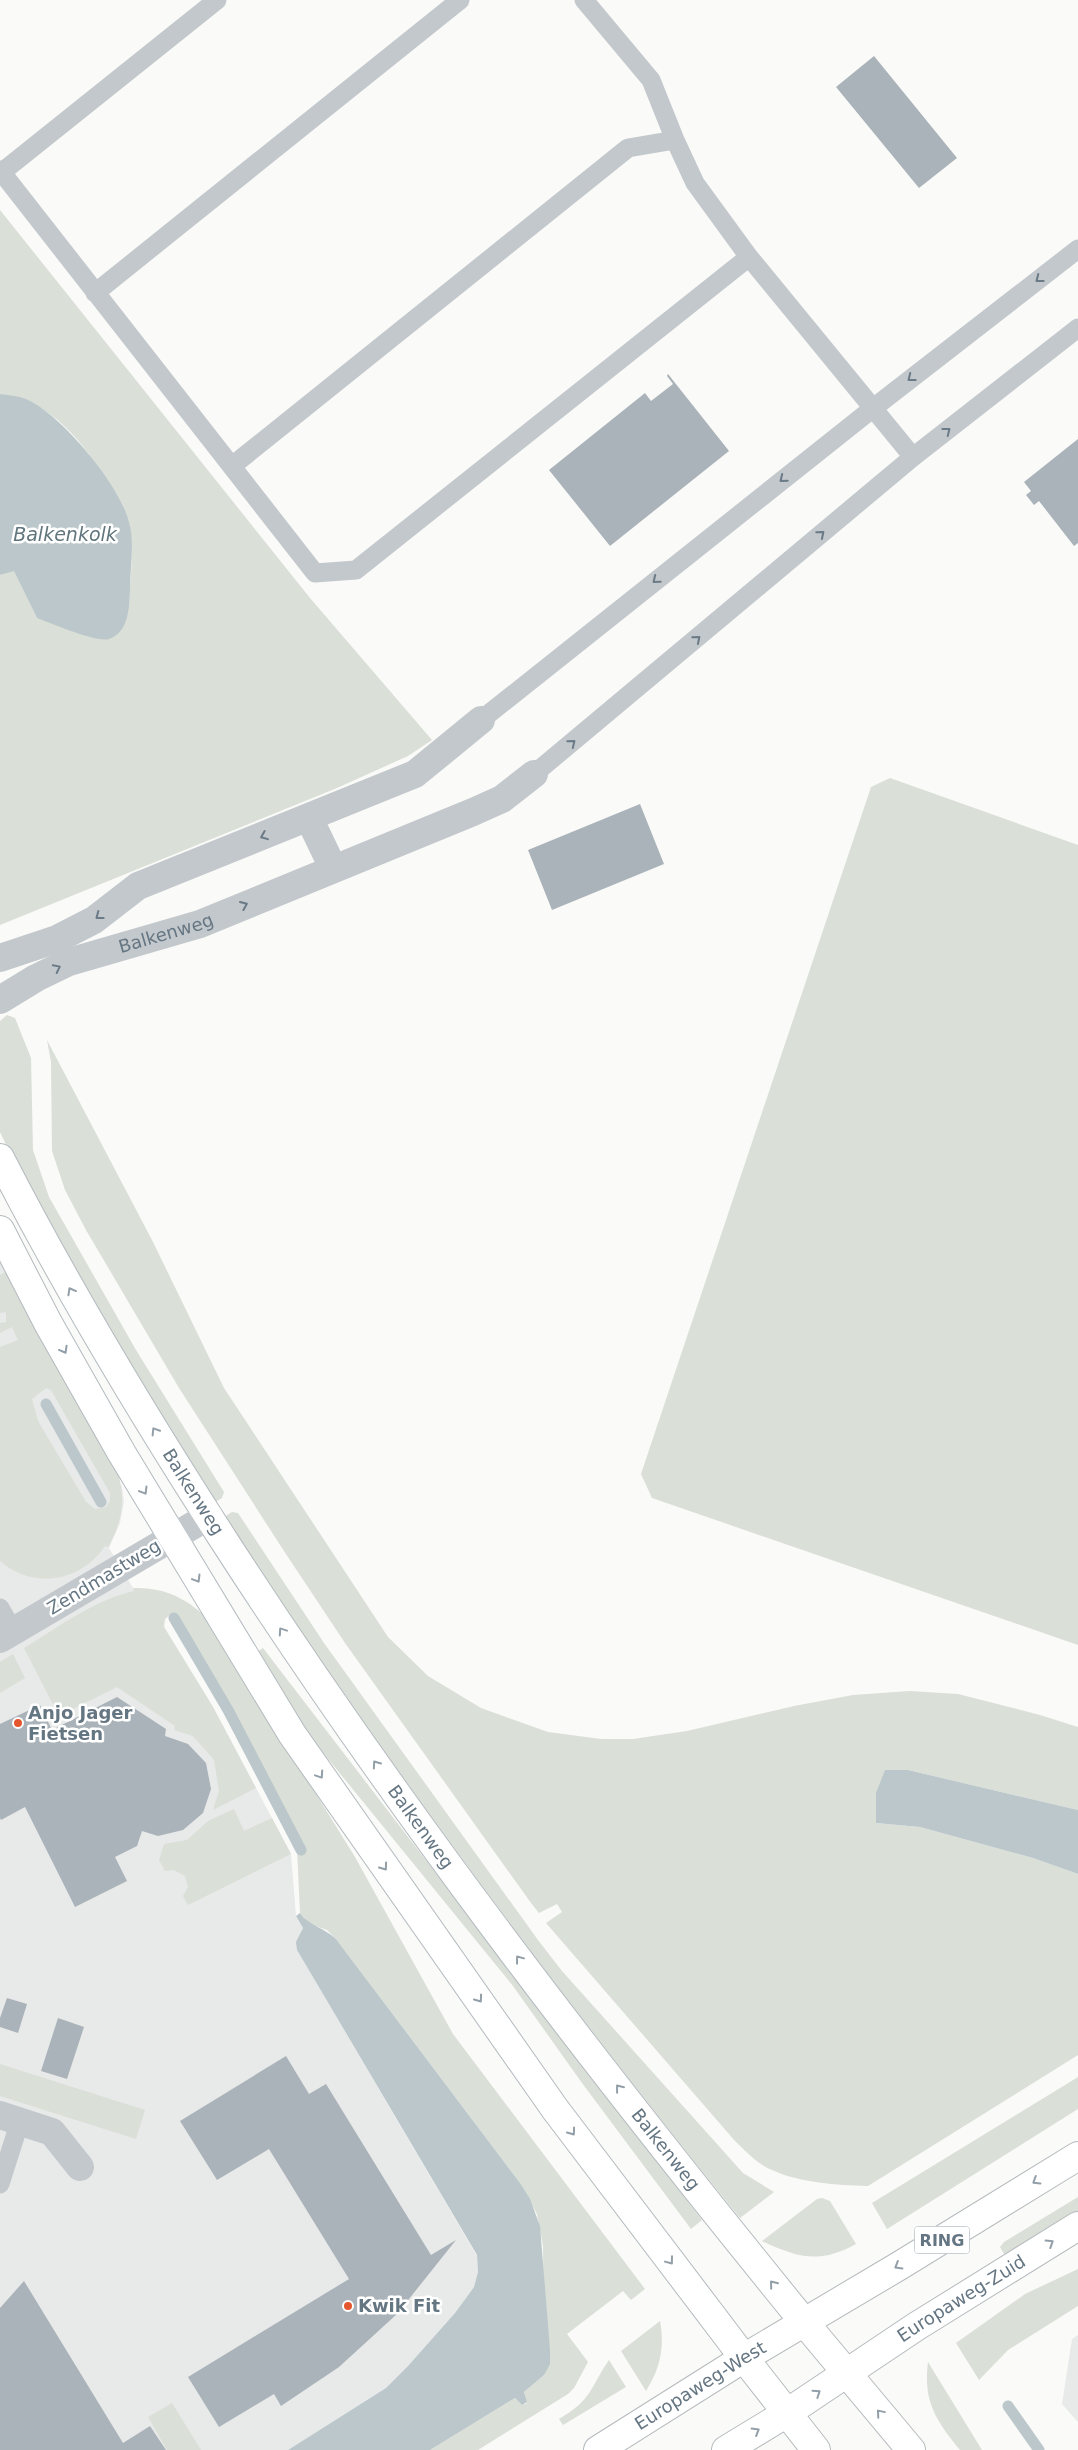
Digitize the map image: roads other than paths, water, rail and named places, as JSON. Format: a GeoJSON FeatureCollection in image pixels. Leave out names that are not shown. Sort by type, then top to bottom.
{"type":"FeatureCollection","features":[{"type":"Feature","properties":{"kind":"main road","name":"Balkenweg"},"geometry":{"type":"LineString","coordinates":[[0,1158],[90,1325],[209,1516],[279,1626],[434,1847],[621,2092],[804,2322],[911,2450]]}},
{"type":"Feature","properties":{"kind":"main road"},"geometry":{"type":"LineString","coordinates":[[0,1230],[48,1323],[172,1537],[292,1734],[561,2116],[816,2450]]}},
{"type":"Feature","properties":{"kind":"main road","name":"RING"},"geometry":{"type":"LineString","coordinates":[[804,2322],[1078,2156]]}},
{"type":"Feature","properties":{"kind":"main road","name":"Europaweg-Zuid"},"geometry":{"type":"LineString","coordinates":[[846,2373],[1078,2226]]}},
{"type":"Feature","properties":{"kind":"main road","name":"Europaweg-West"},"geometry":{"type":"LineString","coordinates":[[598,2450],[804,2322]]}},
{"type":"Feature","properties":{"kind":"main road"},"geometry":{"type":"LineString","coordinates":[[726,2450],[787,2413],[846,2373]]}},
{"type":"Feature","properties":{"kind":"street","name":"Balkenweg"},"geometry":{"type":"LineString","coordinates":[[0,958],[57,939],[94,920],[138,886],[415,774],[481,720]]}},
{"type":"Feature","properties":{"kind":"street","name":"Balkenweg"},"geometry":{"type":"LineString","coordinates":[[0,1000],[36,978],[69,962],[200,924],[502,799],[534,774]]}},
{"type":"Feature","properties":{"kind":"street"},"geometry":{"type":"LineString","coordinates":[[309,818],[333,868]]}},
{"type":"Feature","properties":{"kind":"street","name":"Zendmastweg"},"geometry":{"type":"LineString","coordinates":[[4,1626],[209,1516]]}},
{"type":"Feature","properties":{"kind":"street"},"geometry":{"type":"LineString","coordinates":[[10,2118],[52,2132],[80,2167]]}},
{"type":"Feature","properties":{"kind":"lane"},"geometry":{"type":"LineString","coordinates":[[217,0],[1,171],[315,573],[356,570],[749,257]]}},
{"type":"Feature","properties":{"kind":"lane"},"geometry":{"type":"LineString","coordinates":[[95,293],[460,0]]}},
{"type":"Feature","properties":{"kind":"lane"},"geometry":{"type":"LineString","coordinates":[[584,0],[651,80],[695,183],[749,257],[913,457]]}},
{"type":"Feature","properties":{"kind":"lane"},"geometry":{"type":"LineString","coordinates":[[232,466],[628,148],[675,140]]}},
{"type":"Feature","properties":{"kind":"lane"},"geometry":{"type":"LineString","coordinates":[[481,720],[872,409],[1078,249]]}},
{"type":"Feature","properties":{"kind":"lane"},"geometry":{"type":"LineString","coordinates":[[534,774],[913,457],[1078,328]]}},
{"type":"Feature","properties":{"kind":"lane"},"geometry":{"type":"LineString","coordinates":[[0,2184],[10,2118]]}},
{"type":"Feature","properties":{"kind":"water","name":"Balkenkolk"},"geometry":{"type":"Polygon","coordinates":[[[0,394],[26,399],[56,419],[102,471],[123,507],[131,530],[132,556],[127,619],[116,636],[109,639],[95,638],[37,618],[14,571],[0,575],[0,394]]]}},
{"type":"Feature","properties":{"kind":"water"},"geometry":{"type":"Polygon","coordinates":[[[885,1770],[908,1770],[1078,1810],[1078,1874],[1033,1858],[920,1827],[876,1823],[876,1793],[885,1770]]]}},
{"type":"Feature","properties":{"kind":"water"},"geometry":{"type":"Polygon","coordinates":[[[300,1913],[308,1921],[336,1939],[520,2183],[530,2199],[540,2226],[550,2364],[544,2375],[524,2392],[527,2402],[522,2405],[515,2398],[430,2450],[288,2450],[386,2388],[455,2313],[474,2287],[478,2272],[477,2255],[297,1950],[296,1942],[303,1928],[296,1916],[300,1913]]]}},
{"type":"Feature","properties":{"kind":"waterway"},"geometry":{"type":"LineString","coordinates":[[46,1404],[101,1502]]}},
{"type":"Feature","properties":{"kind":"waterway"},"geometry":{"type":"LineString","coordinates":[[174,1618],[228,1710],[301,1850]]}},
{"type":"Feature","properties":{"kind":"waterway"},"geometry":{"type":"LineString","coordinates":[[1008,2406],[1039,2450]]}},
{"type":"Feature","properties":{"kind":"place","name":"Anjo Jager Fietsen"},"geometry":{"type":"Point","coordinates":[18,1723]}},
{"type":"Feature","properties":{"kind":"place","name":"Kwik Fit"},"geometry":{"type":"Point","coordinates":[348,2306]}}]}
